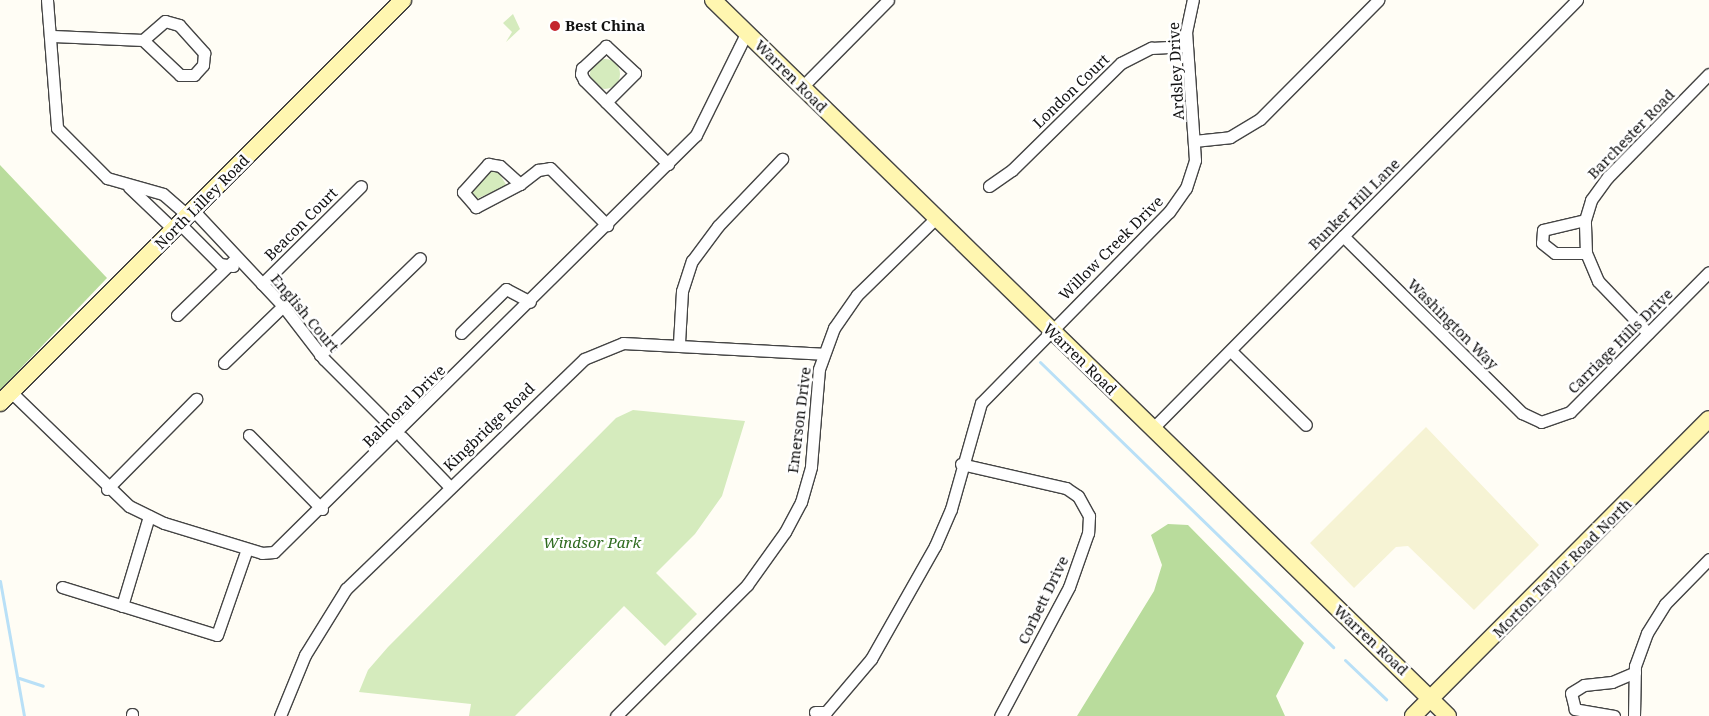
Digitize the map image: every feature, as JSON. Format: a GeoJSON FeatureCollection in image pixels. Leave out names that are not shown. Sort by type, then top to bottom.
{"type":"FeatureCollection","features":[{"type":"Feature","properties":{"kind":"main road","name":"North Lilley Road"},"geometry":{"type":"LineString","coordinates":[[6,398],[403,0]]}},
{"type":"Feature","properties":{"kind":"main road","name":"Warren Road"},"geometry":{"type":"LineString","coordinates":[[713,0],[935,219],[1448,716]]}},
{"type":"Feature","properties":{"kind":"main road","name":"Morton Taylor Road North"},"geometry":{"type":"LineString","coordinates":[[1413,716],[1709,419]]}},
{"type":"Feature","properties":{"kind":"street"},"geometry":{"type":"LineString","coordinates":[[47,0],[53,36],[52,112],[57,128],[107,178],[129,187],[184,220]]}},
{"type":"Feature","properties":{"kind":"street"},"geometry":{"type":"LineString","coordinates":[[802,87],[888,0]]}},
{"type":"Feature","properties":{"kind":"street","name":"Ardsley Drive"},"geometry":{"type":"LineString","coordinates":[[1193,0],[1187,22],[1187,46],[1194,141]]}},
{"type":"Feature","properties":{"kind":"street"},"geometry":{"type":"LineString","coordinates":[[1194,141],[1230,137],[1260,119],[1378,0]]}},
{"type":"Feature","properties":{"kind":"street","name":"Bunker Hill Lane"},"geometry":{"type":"LineString","coordinates":[[1152,429],[1577,0]]}},
{"type":"Feature","properties":{"kind":"street"},"geometry":{"type":"LineString","coordinates":[[53,36],[143,40],[180,75],[194,75],[204,65],[200,45],[173,22],[160,23],[143,40]]}},
{"type":"Feature","properties":{"kind":"street","name":"Balmoral Drive"},"geometry":{"type":"LineString","coordinates":[[6,398],[107,489],[149,516],[247,549],[268,553],[281,548],[400,435],[668,164],[700,129],[747,32]]}},
{"type":"Feature","properties":{"kind":"street"},"geometry":{"type":"LineString","coordinates":[[606,102],[635,73],[606,46],[582,68],[581,74],[606,102],[668,164]]}},
{"type":"Feature","properties":{"kind":"street","name":"London Court"},"geometry":{"type":"LineString","coordinates":[[988,186],[1012,170],[1121,63],[1151,48],[1187,46]]}},
{"type":"Feature","properties":{"kind":"street","name":"Barchester Road"},"geometry":{"type":"LineString","coordinates":[[1648,333],[1598,281],[1586,253],[1585,220],[1591,200],[1608,176],[1709,74]]}},
{"type":"Feature","properties":{"kind":"street","name":"Willow Creek Drive"},"geometry":{"type":"LineString","coordinates":[[822,713],[884,639],[944,528],[961,464],[981,403],[1178,202],[1192,173],[1194,141]]}},
{"type":"Feature","properties":{"kind":"street"},"geometry":{"type":"LineString","coordinates":[[679,343],[682,291],[692,261],[718,226],[782,159]]}},
{"type":"Feature","properties":{"kind":"street"},"geometry":{"type":"LineString","coordinates":[[520,184],[500,166],[488,164],[463,192],[476,207],[520,184],[538,170],[550,168],[607,225]]}},
{"type":"Feature","properties":{"kind":"street","name":"Beacon Court"},"geometry":{"type":"LineString","coordinates":[[262,284],[361,186]]}},
{"type":"Feature","properties":{"kind":"street"},"geometry":{"type":"LineString","coordinates":[[129,187],[163,194],[220,264],[234,261]]}},
{"type":"Feature","properties":{"kind":"street","name":"Emerson Drive"},"geometry":{"type":"LineString","coordinates":[[619,715],[747,585],[794,517],[811,466],[823,354],[851,302],[935,219]]}},
{"type":"Feature","properties":{"kind":"street","name":"English Court"},"geometry":{"type":"LineString","coordinates":[[184,220],[262,284],[283,306],[320,355],[449,486]]}},
{"type":"Feature","properties":{"kind":"street"},"geometry":{"type":"LineString","coordinates":[[1585,220],[1543,230],[1542,243],[1555,253],[1586,253]]}},
{"type":"Feature","properties":{"kind":"street","name":"Washington Way"},"geometry":{"type":"LineString","coordinates":[[1343,236],[1522,414],[1547,422]]}},
{"type":"Feature","properties":{"kind":"street"},"geometry":{"type":"LineString","coordinates":[[320,355],[420,258]]}},
{"type":"Feature","properties":{"kind":"street"},"geometry":{"type":"LineString","coordinates":[[177,316],[234,261]]}},
{"type":"Feature","properties":{"kind":"street","name":"Carriage Hills Drive"},"geometry":{"type":"LineString","coordinates":[[1547,422],[1570,412],[1709,272]]}},
{"type":"Feature","properties":{"kind":"street"},"geometry":{"type":"LineString","coordinates":[[461,334],[506,289],[530,302]]}},
{"type":"Feature","properties":{"kind":"street"},"geometry":{"type":"LineString","coordinates":[[224,363],[283,306]]}},
{"type":"Feature","properties":{"kind":"street","name":"Kingbridge Road"},"geometry":{"type":"LineString","coordinates":[[280,716],[305,655],[346,589],[449,486],[584,359],[623,343],[679,343],[823,354]]}},
{"type":"Feature","properties":{"kind":"street"},"geometry":{"type":"LineString","coordinates":[[1231,351],[1306,426]]}},
{"type":"Feature","properties":{"kind":"street"},"geometry":{"type":"LineString","coordinates":[[107,489],[196,400]]}},
{"type":"Feature","properties":{"kind":"street"},"geometry":{"type":"LineString","coordinates":[[249,435],[322,509]]}},
{"type":"Feature","properties":{"kind":"street","name":"Corbett Drive"},"geometry":{"type":"LineString","coordinates":[[961,464],[1066,488],[1078,496],[1089,516],[1076,572],[1000,716]]}},
{"type":"Feature","properties":{"kind":"street"},"geometry":{"type":"LineString","coordinates":[[122,606],[149,516]]}},
{"type":"Feature","properties":{"kind":"street"},"geometry":{"type":"LineString","coordinates":[[62,587],[217,635],[247,549]]}},
{"type":"Feature","properties":{"kind":"street"},"geometry":{"type":"LineString","coordinates":[[1634,716],[1635,672],[1655,618],[1709,559]]}},
{"type":"Feature","properties":{"kind":"street"},"geometry":{"type":"LineString","coordinates":[[1614,716],[1575,709],[1571,693],[1584,685],[1612,682],[1635,672]]}},
{"type":"Feature","properties":{"kind":"shaded area"},"geometry":{"type":"Polygon","coordinates":[[[1426,427],[1539,545],[1474,610],[1408,546],[1396,547],[1354,588],[1310,543],[1426,427]]]}},
{"type":"Feature","properties":{"kind":"green space"},"geometry":{"type":"Polygon","coordinates":[[[513,14],[520,29],[506,42],[512,32],[503,23],[513,14]]]}},
{"type":"Feature","properties":{"kind":"green space"},"geometry":{"type":"Polygon","coordinates":[[[605,59],[616,63],[620,74],[616,85],[605,89],[594,85],[590,74],[594,63],[605,59]]]}},
{"type":"Feature","properties":{"kind":"green space"},"geometry":{"type":"Polygon","coordinates":[[[0,165],[107,278],[0,390],[0,165]]]}},
{"type":"Feature","properties":{"kind":"green space"},"geometry":{"type":"Polygon","coordinates":[[[488,169],[497,170],[507,186],[476,199],[470,195],[471,186],[488,169]]]}},
{"type":"Feature","properties":{"kind":"green space","name":"Windsor Park"},"geometry":{"type":"Polygon","coordinates":[[[633,410],[745,421],[722,496],[695,534],[656,573],[697,614],[665,646],[624,606],[515,716],[469,716],[471,704],[359,692],[368,670],[388,647],[616,418],[633,410]]]}},
{"type":"Feature","properties":{"kind":"green space"},"geometry":{"type":"Polygon","coordinates":[[[1168,524],[1188,525],[1304,643],[1276,696],[1285,716],[1077,716],[1154,591],[1162,565],[1151,535],[1168,524]]]}},
{"type":"Feature","properties":{"kind":"waterway"},"geometry":{"type":"LineString","coordinates":[[1040,362],[1333,647]]}},
{"type":"Feature","properties":{"kind":"waterway"},"geometry":{"type":"LineString","coordinates":[[0,581],[24,716]]}},
{"type":"Feature","properties":{"kind":"waterway"},"geometry":{"type":"LineString","coordinates":[[1345,660],[1386,699]]}},
{"type":"Feature","properties":{"kind":"waterway"},"geometry":{"type":"LineString","coordinates":[[19,678],[43,686]]}},
{"type":"Feature","properties":{"kind":"place","name":"Best China"},"geometry":{"type":"Point","coordinates":[555,26]}}]}
